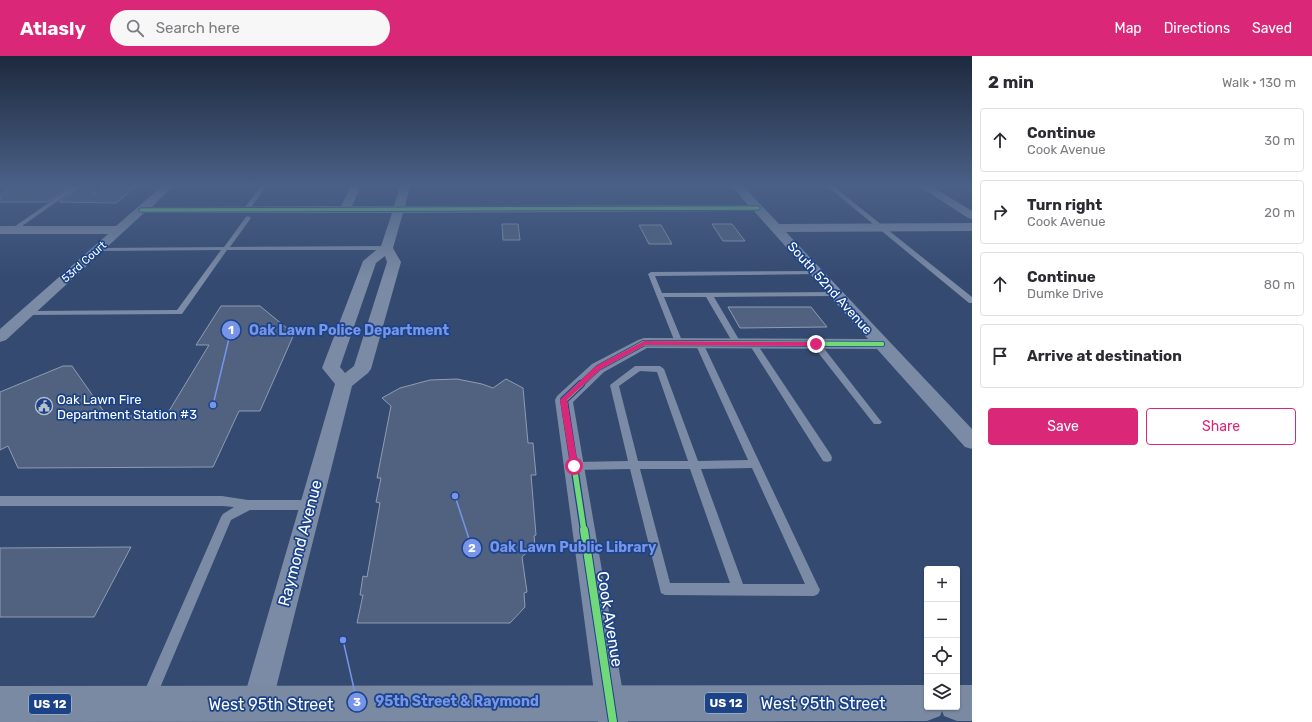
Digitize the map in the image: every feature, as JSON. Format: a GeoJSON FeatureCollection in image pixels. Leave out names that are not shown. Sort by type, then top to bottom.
{"type":"FeatureCollection","features":[{"type":"Feature","properties":{"kind":"main road","name":"West 95th Street"},"geometry":{"type":"LineString","coordinates":[[0,704],[95,713],[146,704],[257,704],[612,713],[924,703]]}},
{"type":"Feature","properties":{"kind":"main road"},"geometry":{"type":"LineString","coordinates":[[960,703],[972,703]]}},
{"type":"Feature","properties":{"kind":"street","name":"53rd Court"},"geometry":{"type":"LineString","coordinates":[[0,337],[133,217]]}},
{"type":"Feature","properties":{"kind":"street"},"geometry":{"type":"LineString","coordinates":[[387,248],[394,262],[362,369],[344,383],[331,368],[370,261],[387,248],[396,217]]}},
{"type":"Feature","properties":{"kind":"street","name":"South 52nd Avenue"},"geometry":{"type":"LineString","coordinates":[[766,217],[972,442]]}},
{"type":"Feature","properties":{"kind":"street"},"geometry":{"type":"LineString","coordinates":[[776,228],[972,227]]}},
{"type":"Feature","properties":{"kind":"street"},"geometry":{"type":"LineString","coordinates":[[0,230],[119,230]]}},
{"type":"Feature","properties":{"kind":"street","name":"Cook Avenue"},"geometry":{"type":"LineString","coordinates":[[612,713],[564,400],[598,368],[644,343],[679,343]]}},
{"type":"Feature","properties":{"kind":"street"},"geometry":{"type":"LineString","coordinates":[[679,343],[882,344]]}},
{"type":"Feature","properties":{"kind":"street","name":"Raymond Avenue"},"geometry":{"type":"LineString","coordinates":[[257,704],[344,383]]}},
{"type":"Feature","properties":{"kind":"lane"},"geometry":{"type":"LineString","coordinates":[[13,230],[31,217]]}},
{"type":"Feature","properties":{"kind":"lane"},"geometry":{"type":"LineString","coordinates":[[27,313],[180,312],[226,249],[245,217]]}},
{"type":"Feature","properties":{"kind":"lane"},"geometry":{"type":"LineString","coordinates":[[868,217],[972,301]]}},
{"type":"Feature","properties":{"kind":"lane"},"geometry":{"type":"LineString","coordinates":[[98,249],[387,248]]}},
{"type":"Feature","properties":{"kind":"lane"},"geometry":{"type":"LineString","coordinates":[[679,343],[651,274],[817,273]]}},
{"type":"Feature","properties":{"kind":"lane"},"geometry":{"type":"LineString","coordinates":[[660,295],[836,294]]}},
{"type":"Feature","properties":{"kind":"lane"},"geometry":{"type":"LineString","coordinates":[[709,295],[827,458]]}},
{"type":"Feature","properties":{"kind":"lane"},"geometry":{"type":"LineString","coordinates":[[699,343],[814,590],[739,590],[665,589],[614,385],[638,368],[660,369],[739,590]]}},
{"type":"Feature","properties":{"kind":"lane"},"geometry":{"type":"LineString","coordinates":[[816,344],[878,422]]}},
{"type":"Feature","properties":{"kind":"lane"},"geometry":{"type":"LineString","coordinates":[[574,466],[755,464]]}},
{"type":"Feature","properties":{"kind":"lane"},"geometry":{"type":"LineString","coordinates":[[0,501],[222,501],[248,505],[310,505]]}},
{"type":"Feature","properties":{"kind":"lane"},"geometry":{"type":"LineString","coordinates":[[146,704],[227,517],[248,505]]}},
{"type":"Feature","properties":{"kind":"building"},"geometry":{"type":"Polygon","coordinates":[[[502,224],[518,224],[520,240],[503,240],[502,224]]]}},
{"type":"Feature","properties":{"kind":"building"},"geometry":{"type":"Polygon","coordinates":[[[712,224],[732,224],[745,241],[723,241],[712,224]]]}},
{"type":"Feature","properties":{"kind":"building"},"geometry":{"type":"Polygon","coordinates":[[[639,225],[661,225],[672,244],[649,244],[639,225]]]}},
{"type":"Feature","properties":{"kind":"building"},"geometry":{"type":"Polygon","coordinates":[[[221,306],[260,306],[294,334],[260,411],[239,411],[213,467],[18,468],[8,446],[0,450],[0,392],[63,366],[72,366],[107,416],[166,416],[209,345],[196,345],[221,306]]]}},
{"type":"Feature","properties":{"kind":"building"},"geometry":{"type":"Polygon","coordinates":[[[728,307],[811,307],[827,327],[740,328],[728,307]]]}},
{"type":"Feature","properties":{"kind":"building"},"geometry":{"type":"Polygon","coordinates":[[[457,379],[482,384],[493,388],[506,379],[523,388],[528,443],[533,443],[536,475],[531,475],[536,535],[534,536],[535,545],[522,557],[527,592],[524,593],[525,607],[510,623],[357,623],[363,595],[360,595],[363,576],[367,577],[380,503],[376,502],[381,478],[377,478],[391,406],[382,398],[400,388],[430,380],[457,379]]]}},
{"type":"Feature","properties":{"kind":"building"},"geometry":{"type":"Polygon","coordinates":[[[131,547],[94,617],[0,617],[0,548],[131,547]]]}},
{"type":"Feature","properties":{"kind":"cycle path"},"geometry":{"type":"LineString","coordinates":[[613,722],[564,400],[598,368],[644,343],[882,344]]}},
{"type":"Feature","properties":{"kind":"place","name":"Oak Lawn Police Department"},"geometry":{"type":"Point","coordinates":[213,405]}},
{"type":"Feature","properties":{"kind":"place","name":"Oak Lawn Fire Department Station #3"},"geometry":{"type":"Point","coordinates":[44,406]}},
{"type":"Feature","properties":{"kind":"place","name":"Oak Lawn Public Library"},"geometry":{"type":"Point","coordinates":[455,496]}},
{"type":"Feature","properties":{"kind":"place","name":"95th Street & Raymond"},"geometry":{"type":"Point","coordinates":[343,640]}},
{"type":"Feature","properties":{"kind":"route"},"geometry":{"type":"LineString","coordinates":[[574,466],[564,400],[598,368],[644,343],[816,344]]}}]}
